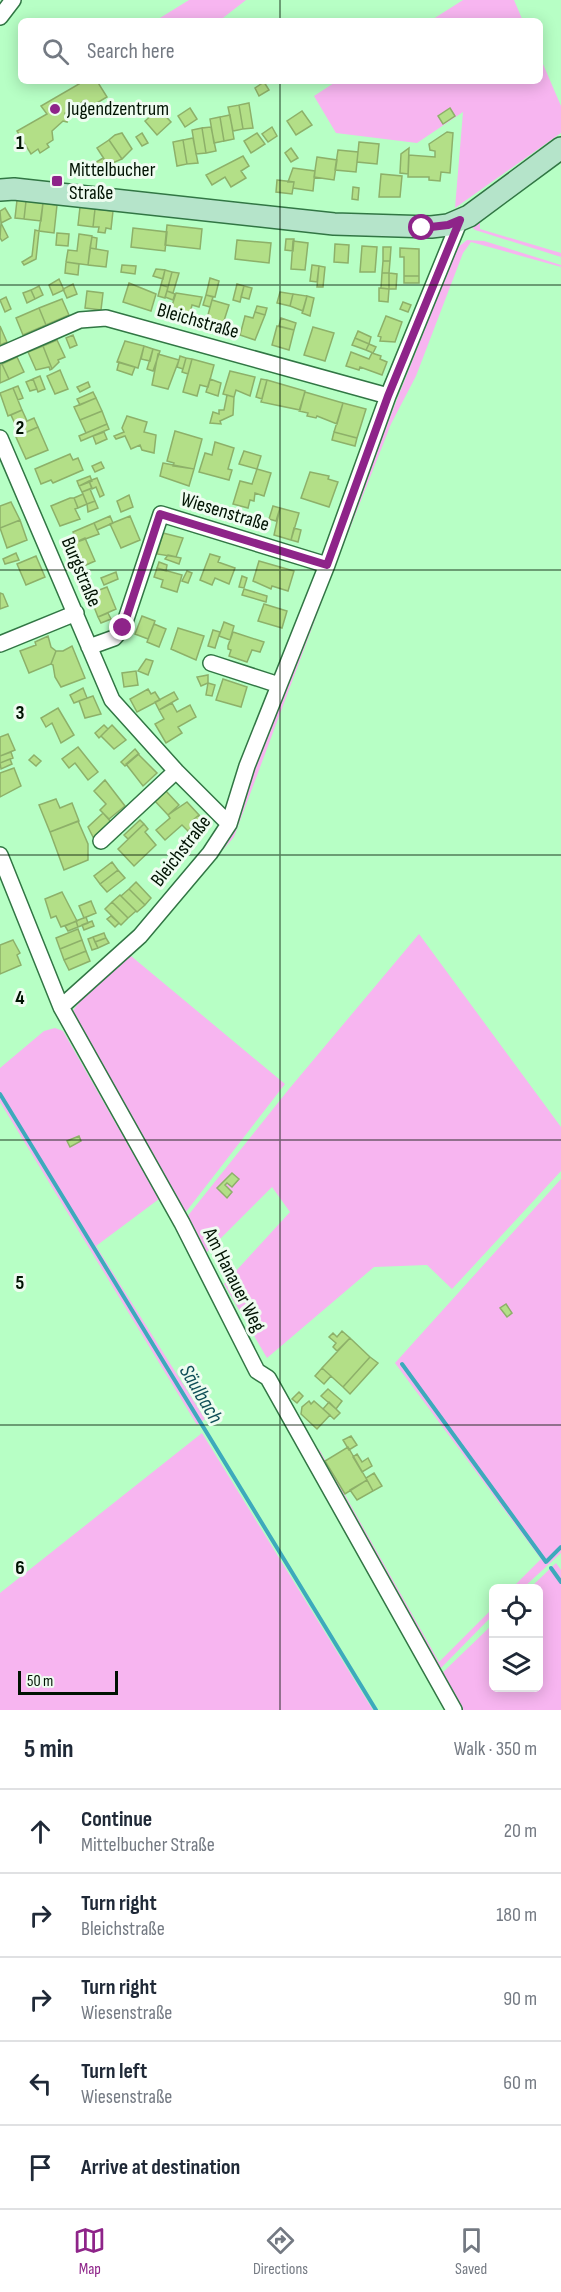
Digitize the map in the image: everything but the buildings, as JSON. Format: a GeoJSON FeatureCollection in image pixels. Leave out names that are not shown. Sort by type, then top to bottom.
{"type":"FeatureCollection","features":[{"type":"Feature","properties":{"kind":"main road"},"geometry":{"type":"LineString","coordinates":[[0,190],[14,189],[345,224],[422,228],[448,225],[460,220],[561,148]]}},
{"type":"Feature","properties":{"kind":"street"},"geometry":{"type":"LineString","coordinates":[[0,17],[13,0]]}},
{"type":"Feature","properties":{"kind":"street","name":"Bleichstraße"},"geometry":{"type":"LineString","coordinates":[[61,1007],[140,936],[210,854],[229,824],[247,766],[327,565],[388,396],[460,220]]}},
{"type":"Feature","properties":{"kind":"street","name":"Bleichstraße"},"geometry":{"type":"LineString","coordinates":[[0,355],[81,320],[98,317],[116,319],[388,396]]}},
{"type":"Feature","properties":{"kind":"street","name":"Burgstraße"},"geometry":{"type":"LineString","coordinates":[[0,438],[116,706],[229,824]]}},
{"type":"Feature","properties":{"kind":"street","name":"Wiesenstraße"},"geometry":{"type":"LineString","coordinates":[[89,647],[114,638],[123,628],[160,514],[327,565]]}},
{"type":"Feature","properties":{"kind":"street"},"geometry":{"type":"LineString","coordinates":[[0,644],[76,613]]}},
{"type":"Feature","properties":{"kind":"street"},"geometry":{"type":"LineString","coordinates":[[211,663],[279,685]]}},
{"type":"Feature","properties":{"kind":"street"},"geometry":{"type":"LineString","coordinates":[[101,841],[176,771]]}},
{"type":"Feature","properties":{"kind":"street","name":"Am Hanauer Weg"},"geometry":{"type":"LineString","coordinates":[[0,855],[61,1007],[182,1223],[257,1371],[268,1378],[454,1710]]}},
{"type":"Feature","properties":{"kind":"shaded area"},"geometry":{"type":"Polygon","coordinates":[[[189,0],[246,0],[223,18],[160,18],[189,0]]]}},
{"type":"Feature","properties":{"kind":"shaded area"},"geometry":{"type":"Polygon","coordinates":[[[463,0],[514,0],[522,18],[435,18],[463,0]]]}},
{"type":"Feature","properties":{"kind":"shaded area"},"geometry":{"type":"Polygon","coordinates":[[[543,64],[561,106],[561,133],[455,208],[463,112],[417,143],[336,133],[314,96],[332,84],[543,84],[543,64]]]}},
{"type":"Feature","properties":{"kind":"shaded area"},"geometry":{"type":"Polygon","coordinates":[[[495,209],[480,222],[480,229],[561,253],[561,257],[475,230],[471,226],[495,209]]]}},
{"type":"Feature","properties":{"kind":"shaded area"},"geometry":{"type":"Polygon","coordinates":[[[467,240],[484,241],[561,265],[561,267],[471,242],[463,253],[416,376],[391,424],[334,569],[234,837],[131,956],[285,1084],[182,1217],[69,1016],[83,997],[129,954],[217,854],[457,248],[467,240]]]}},
{"type":"Feature","properties":{"kind":"shaded area"},"geometry":{"type":"Polygon","coordinates":[[[419,934],[561,1127],[561,1171],[452,1289],[427,1265],[374,1267],[267,1358],[224,1284],[290,1212],[272,1187],[206,1253],[186,1218],[289,1089],[419,934]]]}},
{"type":"Feature","properties":{"kind":"shaded area"},"geometry":{"type":"Polygon","coordinates":[[[55,1028],[63,1031],[159,1199],[96,1246],[205,1419],[197,1425],[0,1102],[0,1068],[44,1031],[55,1028]]]}},
{"type":"Feature","properties":{"kind":"shaded area"},"geometry":{"type":"Polygon","coordinates":[[[561,1179],[561,1553],[527,1584],[516,1584],[541,1559],[395,1363],[561,1179]]]}},
{"type":"Feature","properties":{"kind":"shaded area"},"geometry":{"type":"Polygon","coordinates":[[[202,1433],[373,1710],[0,1710],[0,1593],[202,1433]]]}},
{"type":"Feature","properties":{"kind":"shaded area"},"geometry":{"type":"Polygon","coordinates":[[[319,1449],[439,1662],[489,1612],[489,1619],[441,1668],[437,1668],[315,1452],[319,1449]]]}},
{"type":"Feature","properties":{"kind":"shaded area"},"geometry":{"type":"Polygon","coordinates":[[[556,1563],[561,1570],[561,1710],[462,1710],[440,1675],[489,1628],[489,1692],[543,1692],[543,1584],[534,1584],[556,1563]]]}},
{"type":"Feature","properties":{"kind":"waterway","name":"Säulbach"},"geometry":{"type":"LineString","coordinates":[[0,1094],[376,1710]]}},
{"type":"Feature","properties":{"kind":"waterway"},"geometry":{"type":"LineString","coordinates":[[402,1364],[546,1562],[561,1547]]}},
{"type":"Feature","properties":{"kind":"waterway"},"geometry":{"type":"LineString","coordinates":[[551,1568],[561,1582]]}},
{"type":"Feature","properties":{"kind":"place","name":"Jugendzentrum"},"geometry":{"type":"Point","coordinates":[55,109]}},
{"type":"Feature","properties":{"kind":"place","name":"Mittelbucher Straße"},"geometry":{"type":"Point","coordinates":[57,181]}},
{"type":"Feature","properties":{"kind":"route"},"geometry":{"type":"LineString","coordinates":[[123,628],[160,514],[327,565],[388,396],[460,220],[448,225],[422,228]]}}]}
